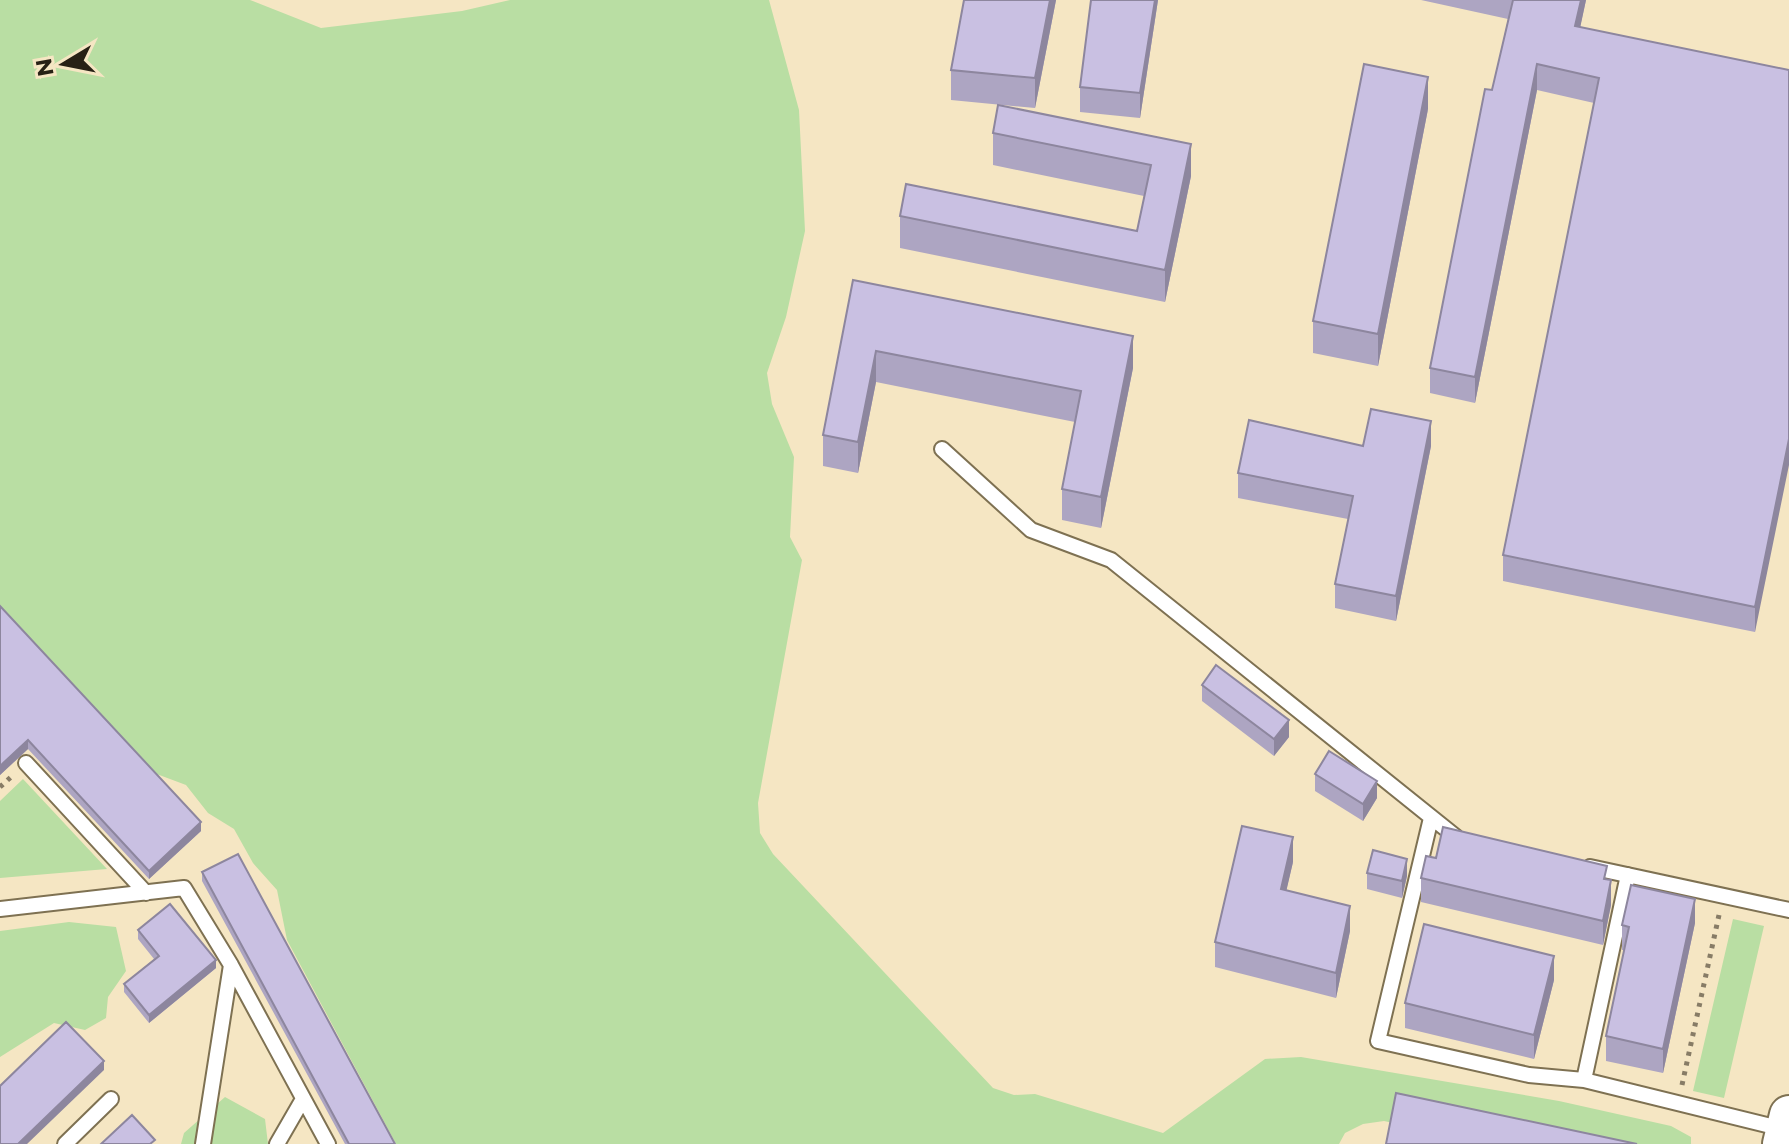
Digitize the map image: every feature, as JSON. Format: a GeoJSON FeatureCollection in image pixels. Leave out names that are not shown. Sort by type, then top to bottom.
{"type":"FeatureCollection","features":[{"type":"Feature","properties":{"kind":"lane"},"geometry":{"type":"LineString","coordinates":[[942,449],[1031,530],[1111,560],[1431,818],[1456,837],[1472,841]]}},
{"type":"Feature","properties":{"kind":"lane"},"geometry":{"type":"LineString","coordinates":[[26,763],[146,893]]}},
{"type":"Feature","properties":{"kind":"lane"},"geometry":{"type":"LineString","coordinates":[[1431,818],[1378,1041],[1529,1075],[1584,1080],[1786,1130]]}},
{"type":"Feature","properties":{"kind":"lane"},"geometry":{"type":"LineString","coordinates":[[1581,865],[1789,910]]}},
{"type":"Feature","properties":{"kind":"lane"},"geometry":{"type":"LineString","coordinates":[[1584,1080],[1628,875]]}},
{"type":"Feature","properties":{"kind":"lane"},"geometry":{"type":"LineString","coordinates":[[0,909],[184,888],[231,965],[328,1144]]}},
{"type":"Feature","properties":{"kind":"lane"},"geometry":{"type":"LineString","coordinates":[[203,1144],[231,965]]}},
{"type":"Feature","properties":{"kind":"lane"},"geometry":{"type":"LineString","coordinates":[[65,1144],[111,1099]]}},
{"type":"Feature","properties":{"kind":"lane"},"geometry":{"type":"LineString","coordinates":[[277,1144],[303,1099]]}},
{"type":"Feature","properties":{"kind":"path"},"geometry":{"type":"LineString","coordinates":[[1678,1101],[1723,895]]}},
{"type":"Feature","properties":{"kind":"green space"},"geometry":{"type":"Polygon","coordinates":[[[0,0],[250,0],[321,28],[462,11],[510,0],[769,0],[799,110],[805,231],[786,317],[767,373],[772,404],[794,457],[790,537],[802,560],[758,803],[760,833],[773,854],[993,1088],[1014,1095],[1035,1094],[1163,1133],[1265,1059],[1301,1057],[1559,1101],[1671,1126],[1691,1137],[1691,1144],[1488,1144],[1384,1121],[1363,1124],[1345,1133],[1339,1144],[396,1144],[287,940],[277,890],[253,863],[234,829],[208,813],[186,785],[146,770],[0,612],[0,0]]]}},
{"type":"Feature","properties":{"kind":"green space"},"geometry":{"type":"Polygon","coordinates":[[[23,779],[107,869],[0,878],[0,801],[23,779]]]}},
{"type":"Feature","properties":{"kind":"green space"},"geometry":{"type":"Polygon","coordinates":[[[1733,919],[1764,926],[1724,1098],[1693,1091],[1733,919]]]}},
{"type":"Feature","properties":{"kind":"green space"},"geometry":{"type":"Polygon","coordinates":[[[69,922],[116,927],[126,971],[108,997],[106,1018],[85,1030],[54,1023],[0,1057],[0,931],[69,922]]]}},
{"type":"Feature","properties":{"kind":"green space"},"geometry":{"type":"Polygon","coordinates":[[[225,1097],[265,1119],[268,1144],[181,1144],[184,1133],[225,1097]]]}},
{"type":"Feature","properties":{"kind":"building"},"geometry":{"type":"Polygon","coordinates":[[[964,0],[1050,0],[1035,78],[951,70],[964,0]]]}},
{"type":"Feature","properties":{"kind":"building"},"geometry":{"type":"Polygon","coordinates":[[[1091,0],[1155,0],[1140,93],[1080,87],[1091,0]]]}},
{"type":"Feature","properties":{"kind":"building"},"geometry":{"type":"Polygon","coordinates":[[[1513,0],[1581,0],[1575,26],[1789,70],[1789,439],[1755,607],[1503,555],[1599,78],[1537,64],[1475,377],[1430,368],[1485,89],[1492,90],[1513,0]]]}},
{"type":"Feature","properties":{"kind":"building"},"geometry":{"type":"Polygon","coordinates":[[[1364,64],[1428,77],[1378,334],[1313,321],[1364,64]]]}},
{"type":"Feature","properties":{"kind":"building"},"geometry":{"type":"Polygon","coordinates":[[[998,105],[1191,144],[1165,270],[900,216],[906,184],[1137,231],[1151,165],[993,133],[998,105]]]}},
{"type":"Feature","properties":{"kind":"building"},"geometry":{"type":"Polygon","coordinates":[[[853,280],[1133,336],[1101,497],[1062,489],[1081,391],[876,351],[858,442],[823,435],[853,280]]]}},
{"type":"Feature","properties":{"kind":"building"},"geometry":{"type":"Polygon","coordinates":[[[1371,409],[1431,421],[1396,596],[1335,584],[1353,496],[1238,473],[1249,420],[1363,446],[1371,409]]]}},
{"type":"Feature","properties":{"kind":"building"},"geometry":{"type":"Polygon","coordinates":[[[0,606],[201,822],[149,871],[28,740],[0,766],[0,606]]]}},
{"type":"Feature","properties":{"kind":"building"},"geometry":{"type":"Polygon","coordinates":[[[1216,665],[1289,720],[1274,739],[1202,685],[1216,665]]]}},
{"type":"Feature","properties":{"kind":"building"},"geometry":{"type":"Polygon","coordinates":[[[1329,751],[1377,781],[1363,804],[1315,774],[1329,751]]]}},
{"type":"Feature","properties":{"kind":"building"},"geometry":{"type":"Polygon","coordinates":[[[1242,826],[1293,837],[1281,889],[1350,906],[1336,973],[1215,942],[1242,826]]]}},
{"type":"Feature","properties":{"kind":"building"},"geometry":{"type":"Polygon","coordinates":[[[1443,827],[1607,866],[1604,879],[1611,880],[1603,921],[1421,878],[1426,856],[1436,858],[1443,827]]]}},
{"type":"Feature","properties":{"kind":"building"},"geometry":{"type":"Polygon","coordinates":[[[1373,850],[1407,859],[1402,881],[1367,873],[1373,850]]]}},
{"type":"Feature","properties":{"kind":"building"},"geometry":{"type":"Polygon","coordinates":[[[238,854],[395,1144],[349,1144],[202,872],[238,854]]]}},
{"type":"Feature","properties":{"kind":"building"},"geometry":{"type":"Polygon","coordinates":[[[1631,885],[1695,899],[1663,1049],[1606,1036],[1629,927],[1622,925],[1631,885]]]}},
{"type":"Feature","properties":{"kind":"building"},"geometry":{"type":"Polygon","coordinates":[[[170,904],[216,960],[149,1015],[124,984],[159,956],[138,930],[170,904]]]}},
{"type":"Feature","properties":{"kind":"building"},"geometry":{"type":"Polygon","coordinates":[[[1424,924],[1554,956],[1534,1035],[1405,1003],[1424,924]]]}},
{"type":"Feature","properties":{"kind":"building"},"geometry":{"type":"Polygon","coordinates":[[[66,1022],[104,1061],[18,1144],[0,1144],[0,1086],[66,1022]]]}},
{"type":"Feature","properties":{"kind":"building"},"geometry":{"type":"Polygon","coordinates":[[[1396,1093],[1637,1144],[1386,1144],[1396,1093]]]}},
{"type":"Feature","properties":{"kind":"building"},"geometry":{"type":"Polygon","coordinates":[[[132,1115],[155,1140],[150,1144],[101,1144],[132,1115]]]}}]}
